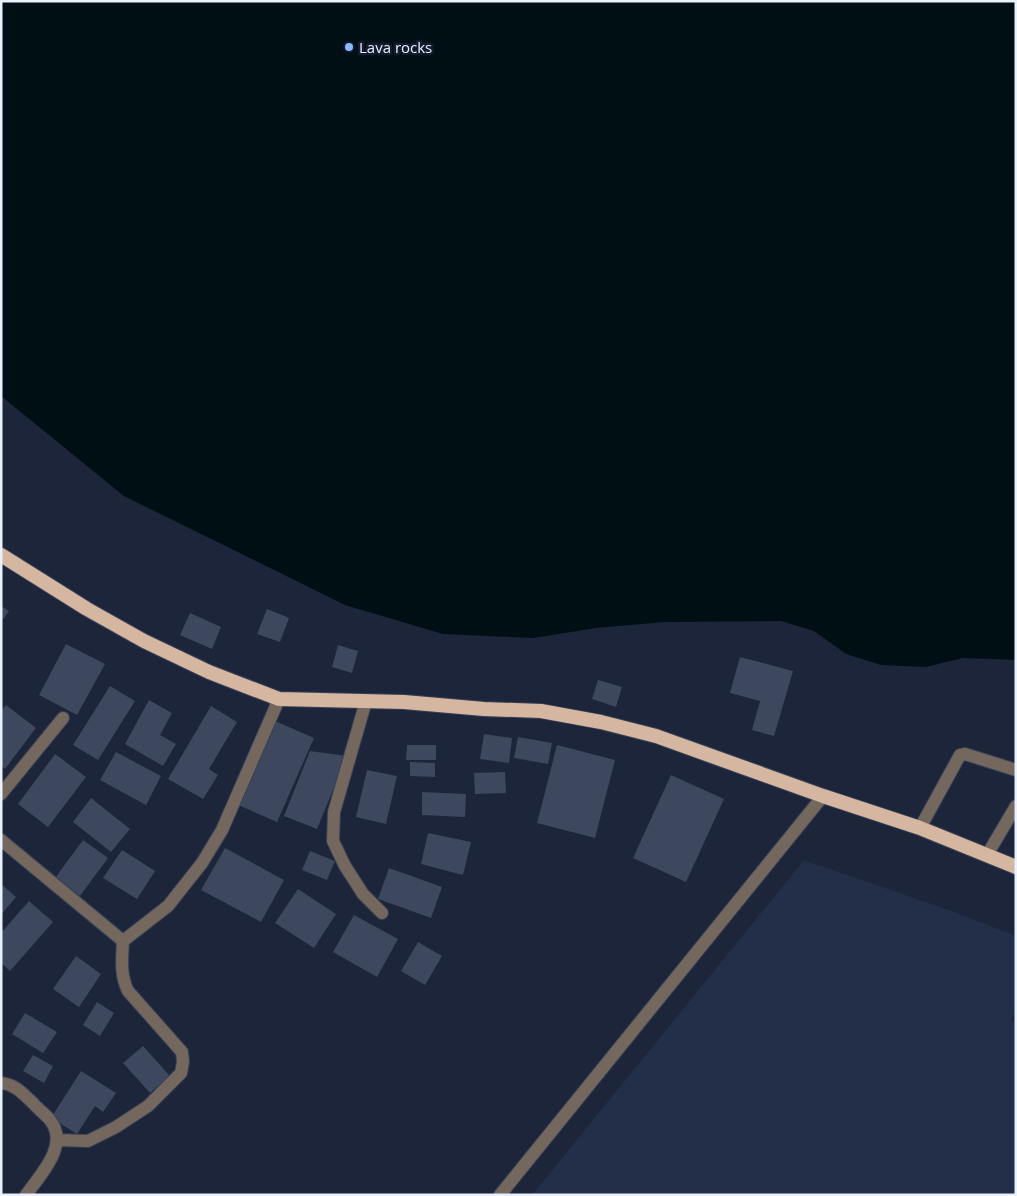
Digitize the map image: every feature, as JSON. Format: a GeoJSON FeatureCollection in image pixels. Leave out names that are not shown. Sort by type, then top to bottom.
{"type":"FeatureCollection","features":[{"type":"Feature","properties":{"kind":"highway"},"geometry":{"type":"LineString","coordinates":[[1,555],[87,609],[144,641],[209,672],[279,699],[404,702],[484,709],[541,711],[601,722],[656,736],[823,796],[920,828],[1016,867]]}},
{"type":"Feature","properties":{"kind":"street"},"geometry":{"type":"LineString","coordinates":[[123,941],[168,906],[202,863],[222,830],[279,699]]}},
{"type":"Feature","properties":{"kind":"street"},"geometry":{"type":"LineString","coordinates":[[366,702],[334,812],[333,841],[345,866],[363,894],[382,913]]}},
{"type":"Feature","properties":{"kind":"street"},"geometry":{"type":"LineString","coordinates":[[1,794],[63,718]]}},
{"type":"Feature","properties":{"kind":"street"},"geometry":{"type":"LineString","coordinates":[[920,828],[960,755],[965,754],[1016,770]]}},
{"type":"Feature","properties":{"kind":"street"},"geometry":{"type":"LineString","coordinates":[[500,1195],[823,796]]}},
{"type":"Feature","properties":{"kind":"street"},"geometry":{"type":"LineString","coordinates":[[987,855],[1016,806]]}},
{"type":"Feature","properties":{"kind":"street"},"geometry":{"type":"LineString","coordinates":[[1,840],[123,941]]}},
{"type":"Feature","properties":{"kind":"street"},"geometry":{"type":"LineString","coordinates":[[57,1140],[88,1141],[116,1127],[148,1106],[181,1073],[182,1052],[124,984],[122,975],[123,941]]}},
{"type":"Feature","properties":{"kind":"street"},"geometry":{"type":"LineString","coordinates":[[1,1083],[13,1085],[20,1090],[51,1121],[57,1140],[50,1162],[26,1195]]}},
{"type":"Feature","properties":{"kind":"shaded area"},"geometry":{"type":"Polygon","coordinates":[[[1,1],[1016,1],[1016,660],[963,658],[926,667],[881,665],[846,654],[814,631],[781,621],[665,622],[596,628],[533,638],[443,634],[345,605],[124,496],[1,396],[1,1]]]}},
{"type":"Feature","properties":{"kind":"shaded area"},"geometry":{"type":"Polygon","coordinates":[[[804,860],[946,909],[1016,936],[1016,1011],[1011,1020],[1016,1024],[1016,1195],[532,1195],[804,860]]]}},
{"type":"Feature","properties":{"kind":"building"},"geometry":{"type":"Polygon","coordinates":[[[1,606],[9,611],[1,622],[1,606]]]}},
{"type":"Feature","properties":{"kind":"building"},"geometry":{"type":"Polygon","coordinates":[[[267,609],[289,618],[280,642],[257,634],[267,609]]]}},
{"type":"Feature","properties":{"kind":"building"},"geometry":{"type":"Polygon","coordinates":[[[190,613],[221,627],[212,649],[180,635],[190,613]]]}},
{"type":"Feature","properties":{"kind":"building"},"geometry":{"type":"Polygon","coordinates":[[[66,644],[105,664],[77,715],[39,695],[66,644]]]}},
{"type":"Feature","properties":{"kind":"building"},"geometry":{"type":"Polygon","coordinates":[[[338,645],[358,651],[352,673],[332,667],[338,645]]]}},
{"type":"Feature","properties":{"kind":"building"},"geometry":{"type":"Polygon","coordinates":[[[740,657],[793,671],[774,736],[752,730],[760,701],[730,693],[740,657]]]}},
{"type":"Feature","properties":{"kind":"building"},"geometry":{"type":"Polygon","coordinates":[[[598,680],[622,687],[616,707],[592,699],[598,680]]]}},
{"type":"Feature","properties":{"kind":"building"},"geometry":{"type":"Polygon","coordinates":[[[110,686],[135,701],[98,760],[73,745],[110,686]]]}},
{"type":"Feature","properties":{"kind":"building"},"geometry":{"type":"Polygon","coordinates":[[[149,700],[172,713],[160,735],[176,744],[163,766],[125,744],[149,700]]]}},
{"type":"Feature","properties":{"kind":"building"},"geometry":{"type":"Polygon","coordinates":[[[6,705],[36,728],[5,769],[1,766],[1,711],[6,705]]]}},
{"type":"Feature","properties":{"kind":"building"},"geometry":{"type":"Polygon","coordinates":[[[211,706],[237,722],[209,769],[218,775],[203,799],[168,779],[211,706]]]}},
{"type":"Feature","properties":{"kind":"building"},"geometry":{"type":"Polygon","coordinates":[[[273,720],[314,738],[277,822],[236,804],[273,720]]]}},
{"type":"Feature","properties":{"kind":"building"},"geometry":{"type":"Polygon","coordinates":[[[484,734],[512,738],[509,763],[480,759],[484,734]]]}},
{"type":"Feature","properties":{"kind":"building"},"geometry":{"type":"Polygon","coordinates":[[[518,737],[552,743],[548,764],[514,758],[518,737]]]}},
{"type":"Feature","properties":{"kind":"building"},"geometry":{"type":"Polygon","coordinates":[[[407,745],[436,745],[436,760],[406,760],[407,745]]]}},
{"type":"Feature","properties":{"kind":"building"},"geometry":{"type":"Polygon","coordinates":[[[557,745],[615,760],[595,838],[537,823],[557,745]]]}},
{"type":"Feature","properties":{"kind":"building"},"geometry":{"type":"Polygon","coordinates":[[[310,751],[347,756],[317,829],[284,816],[310,751]]]}},
{"type":"Feature","properties":{"kind":"building"},"geometry":{"type":"Polygon","coordinates":[[[116,752],[161,776],[146,805],[100,780],[116,752]]]}},
{"type":"Feature","properties":{"kind":"building"},"geometry":{"type":"Polygon","coordinates":[[[55,754],[86,777],[48,827],[18,804],[55,754]]]}},
{"type":"Feature","properties":{"kind":"building"},"geometry":{"type":"Polygon","coordinates":[[[410,762],[435,763],[435,777],[410,776],[410,762]]]}},
{"type":"Feature","properties":{"kind":"building"},"geometry":{"type":"Polygon","coordinates":[[[367,770],[397,776],[386,824],[356,817],[367,770]]]}},
{"type":"Feature","properties":{"kind":"building"},"geometry":{"type":"Polygon","coordinates":[[[505,772],[506,793],[475,794],[474,773],[505,772]]]}},
{"type":"Feature","properties":{"kind":"building"},"geometry":{"type":"Polygon","coordinates":[[[671,775],[724,799],[686,882],[633,858],[671,775]]]}},
{"type":"Feature","properties":{"kind":"building"},"geometry":{"type":"Polygon","coordinates":[[[422,792],[466,794],[465,817],[422,815],[422,792]]]}},
{"type":"Feature","properties":{"kind":"building"},"geometry":{"type":"Polygon","coordinates":[[[91,798],[130,829],[111,852],[73,822],[91,798]]]}},
{"type":"Feature","properties":{"kind":"building"},"geometry":{"type":"Polygon","coordinates":[[[428,833],[471,842],[463,875],[421,864],[428,833]]]}},
{"type":"Feature","properties":{"kind":"building"},"geometry":{"type":"Polygon","coordinates":[[[83,840],[108,858],[80,896],[55,878],[83,840]]]}},
{"type":"Feature","properties":{"kind":"building"},"geometry":{"type":"Polygon","coordinates":[[[225,848],[284,880],[261,922],[201,890],[225,848]]]}},
{"type":"Feature","properties":{"kind":"building"},"geometry":{"type":"Polygon","coordinates":[[[122,850],[155,871],[137,899],[103,878],[122,850]]]}},
{"type":"Feature","properties":{"kind":"building"},"geometry":{"type":"Polygon","coordinates":[[[310,851],[335,861],[327,880],[302,870],[310,851]]]}},
{"type":"Feature","properties":{"kind":"building"},"geometry":{"type":"Polygon","coordinates":[[[389,868],[442,887],[431,918],[378,899],[389,868]]]}},
{"type":"Feature","properties":{"kind":"building"},"geometry":{"type":"Polygon","coordinates":[[[1,884],[16,897],[1,915],[1,884]]]}},
{"type":"Feature","properties":{"kind":"building"},"geometry":{"type":"Polygon","coordinates":[[[298,889],[336,914],[314,948],[275,923],[298,889]]]}},
{"type":"Feature","properties":{"kind":"building"},"geometry":{"type":"Polygon","coordinates":[[[29,901],[53,922],[10,971],[1,963],[1,933],[29,901]]]}},
{"type":"Feature","properties":{"kind":"building"},"geometry":{"type":"Polygon","coordinates":[[[354,915],[398,939],[377,977],[333,952],[354,915]]]}},
{"type":"Feature","properties":{"kind":"building"},"geometry":{"type":"Polygon","coordinates":[[[418,942],[442,956],[425,985],[401,971],[418,942]]]}},
{"type":"Feature","properties":{"kind":"building"},"geometry":{"type":"Polygon","coordinates":[[[76,956],[101,974],[79,1007],[53,989],[76,956]]]}},
{"type":"Feature","properties":{"kind":"building"},"geometry":{"type":"Polygon","coordinates":[[[97,1002],[114,1013],[100,1036],[83,1025],[97,1002]]]}},
{"type":"Feature","properties":{"kind":"building"},"geometry":{"type":"Polygon","coordinates":[[[25,1013],[57,1032],[43,1053],[12,1034],[25,1013]]]}},
{"type":"Feature","properties":{"kind":"building"},"geometry":{"type":"Polygon","coordinates":[[[143,1046],[170,1076],[150,1093],[123,1063],[143,1046]]]}},
{"type":"Feature","properties":{"kind":"building"},"geometry":{"type":"Polygon","coordinates":[[[33,1055],[53,1066],[44,1083],[23,1071],[33,1055]]]}},
{"type":"Feature","properties":{"kind":"building"},"geometry":{"type":"Polygon","coordinates":[[[81,1071],[116,1093],[103,1112],[95,1106],[77,1134],[51,1118],[81,1071]]]}},
{"type":"Feature","properties":{"kind":"place","name":"Lava rocks"},"geometry":{"type":"Point","coordinates":[349,47]}}]}
